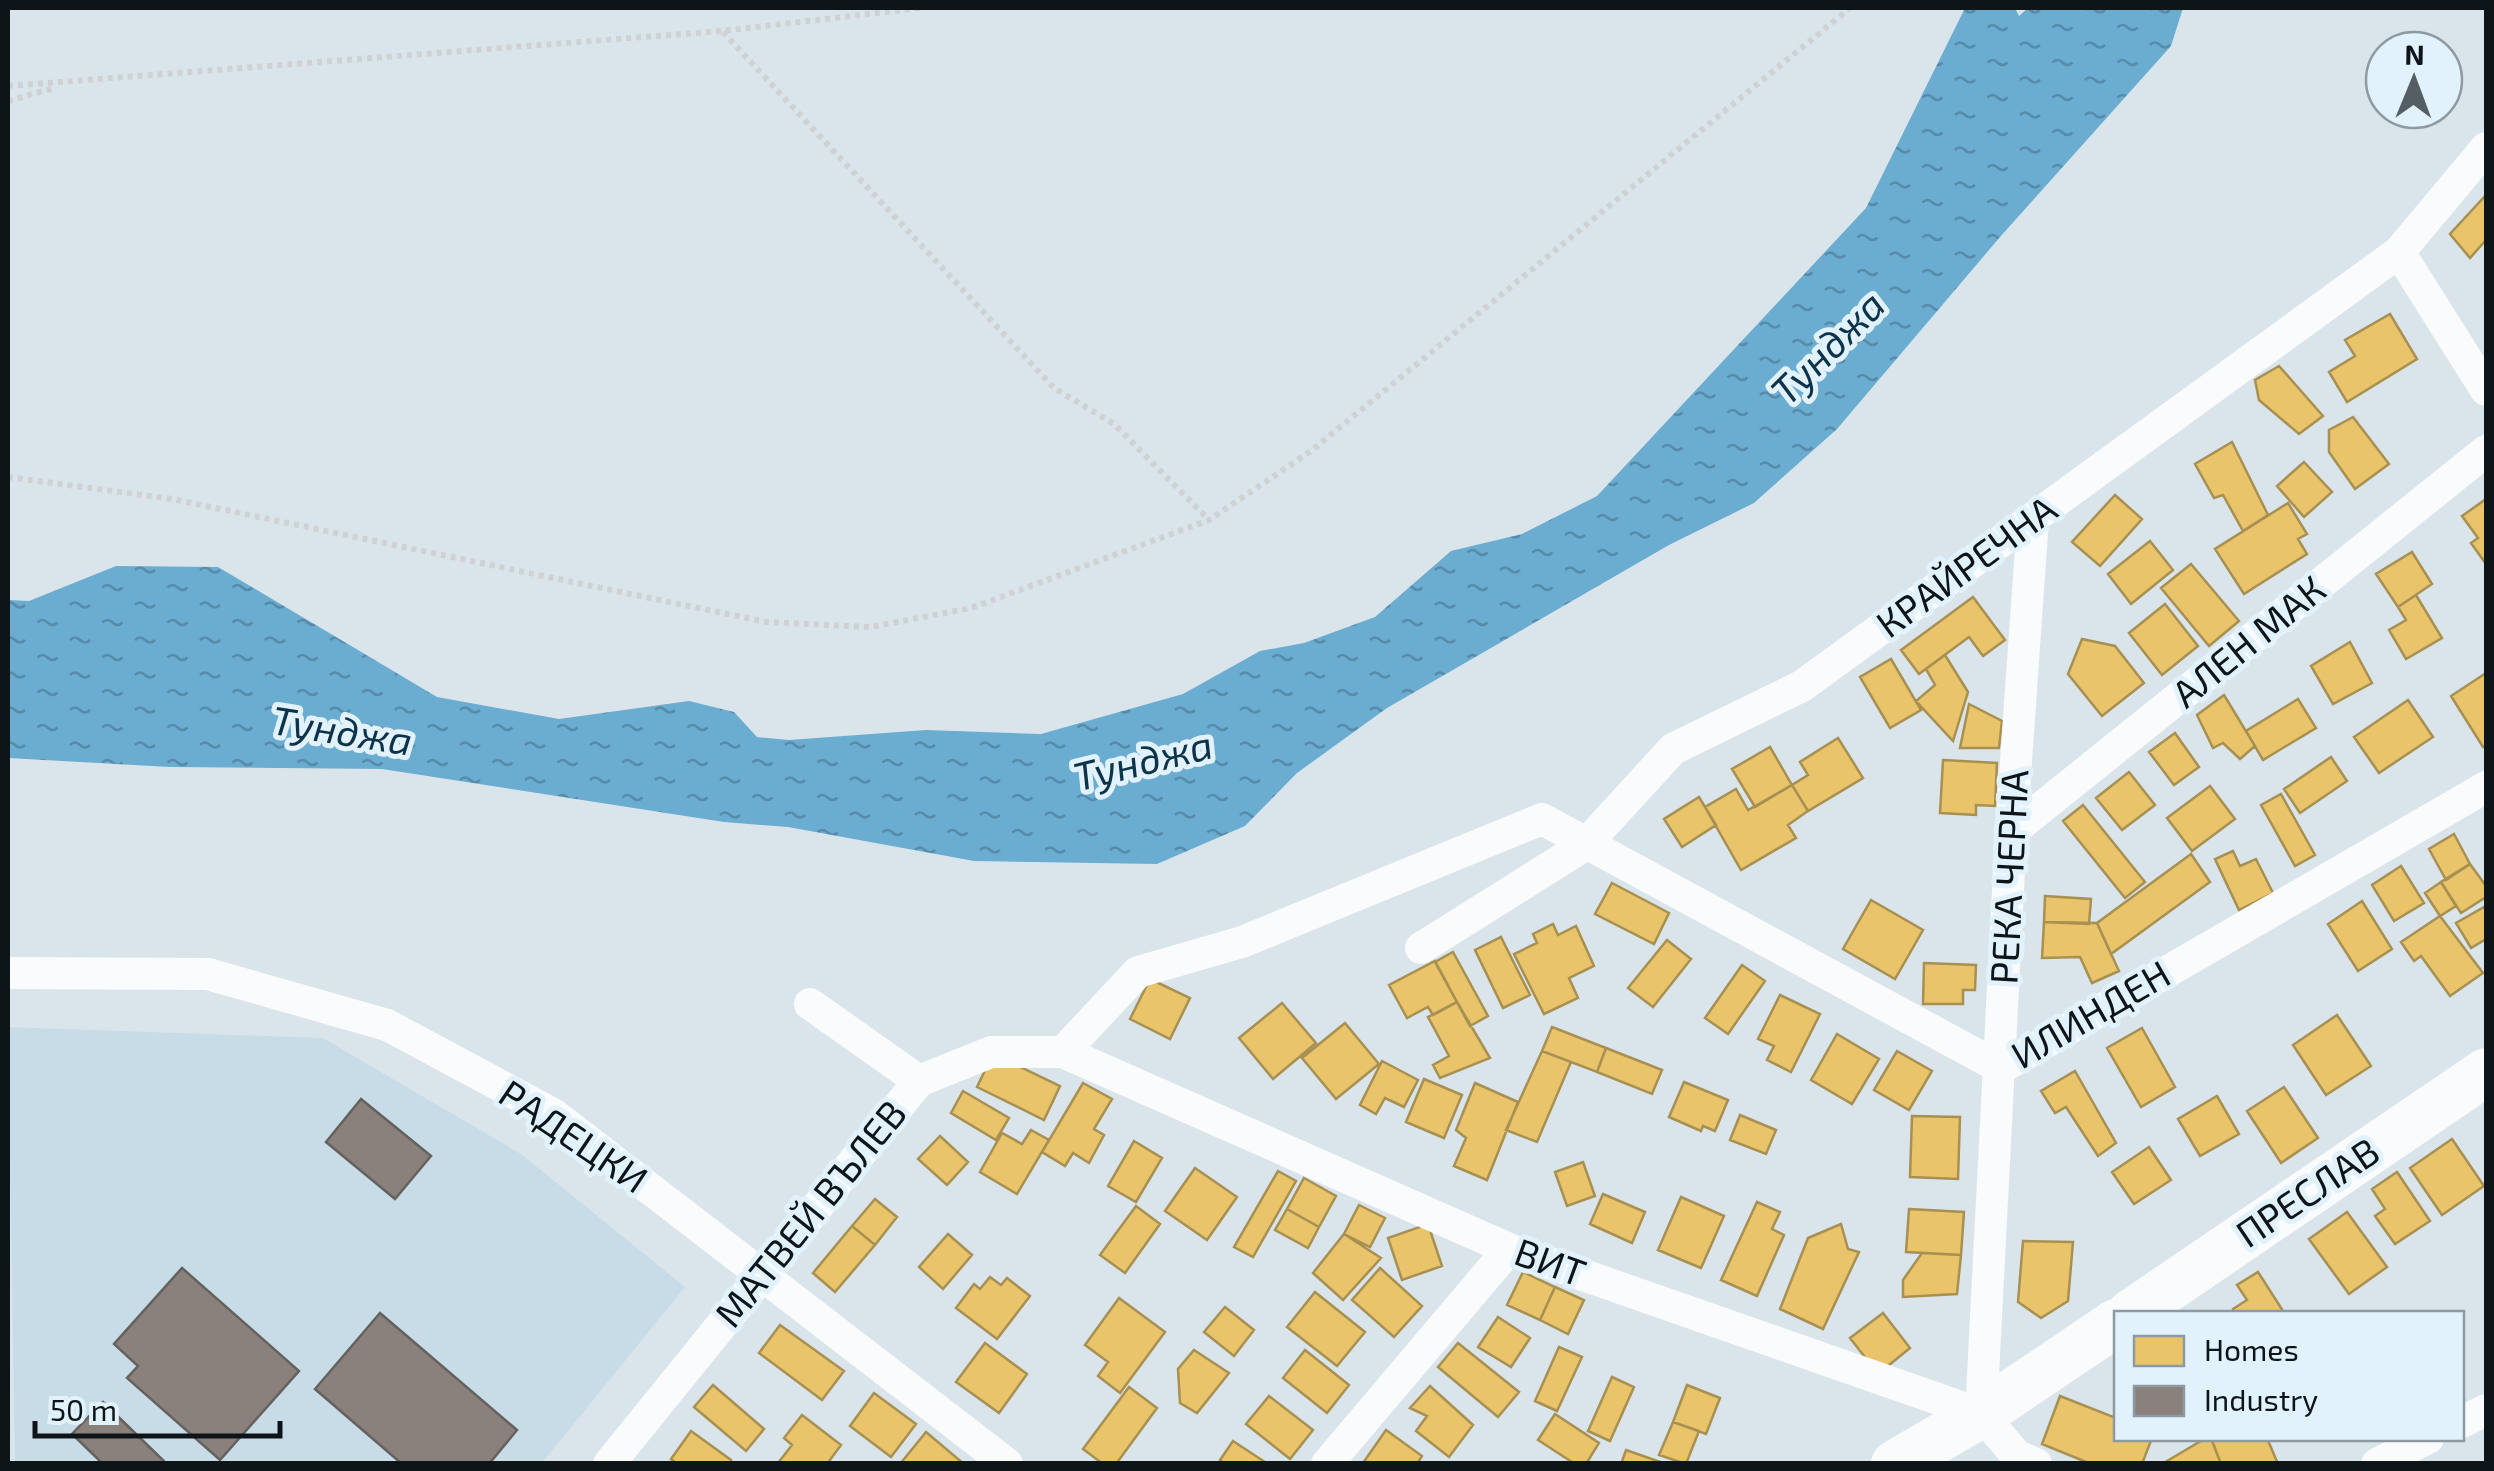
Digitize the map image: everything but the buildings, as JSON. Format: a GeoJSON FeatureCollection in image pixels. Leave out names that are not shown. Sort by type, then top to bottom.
{"type":"FeatureCollection","features":[{"type":"Feature","properties":{"kind":"main road","name":"ПРЕСЛАВ"},"geometry":{"type":"LineString","coordinates":[[2134,1311],[2486,1072]]}},
{"type":"Feature","properties":{"kind":"main road"},"geometry":{"type":"LineString","coordinates":[[1895,1464],[1982,1414],[2114,1324]]}},
{"type":"Feature","properties":{"kind":"street","name":"КРАЙРЕЧНА"},"geometry":{"type":"LineString","coordinates":[[1422,948],[1585,845],[1673,749],[1802,686],[2399,252],[2486,148]]}},
{"type":"Feature","properties":{"kind":"street"},"geometry":{"type":"LineString","coordinates":[[2399,252],[2486,390]]}},
{"type":"Feature","properties":{"kind":"street","name":"АЛЕН МАК"},"geometry":{"type":"LineString","coordinates":[[2012,832],[2486,452]]}},
{"type":"Feature","properties":{"kind":"street","name":"РЕКА ЧЕРНА"},"geometry":{"type":"LineString","coordinates":[[1982,1414],[2012,832],[2033,519]]}},
{"type":"Feature","properties":{"kind":"street","name":"ИЛИНДЕН"},"geometry":{"type":"LineString","coordinates":[[1063,1052],[1138,972],[1242,942],[1542,819],[2001,1068],[2486,788]]}},
{"type":"Feature","properties":{"kind":"street","name":"РАДЕЦКИ"},"geometry":{"type":"LineString","coordinates":[[8,973],[208,974],[387,1025],[553,1114],[1007,1464]]}},
{"type":"Feature","properties":{"kind":"street"},"geometry":{"type":"LineString","coordinates":[[810,1004],[919,1081]]}},
{"type":"Feature","properties":{"kind":"street","name":"МАТВЕЙ ВЪЛЕВ"},"geometry":{"type":"LineString","coordinates":[[610,1464],[919,1081],[991,1052],[1063,1052]]}},
{"type":"Feature","properties":{"kind":"street","name":"ВИТ"},"geometry":{"type":"LineString","coordinates":[[1063,1052],[1509,1249],[1982,1414]]}},
{"type":"Feature","properties":{"kind":"street"},"geometry":{"type":"LineString","coordinates":[[1327,1464],[1509,1249]]}},
{"type":"Feature","properties":{"kind":"street"},"geometry":{"type":"LineString","coordinates":[[1982,1414],[2024,1461]]}},
{"type":"Feature","properties":{"kind":"street"},"geometry":{"type":"LineString","coordinates":[[2377,1464],[2422,1441]]}},
{"type":"Feature","properties":{"kind":"path"},"geometry":{"type":"LineString","coordinates":[[8,86],[722,31],[920,8]]}},
{"type":"Feature","properties":{"kind":"path"},"geometry":{"type":"LineString","coordinates":[[8,477],[172,499],[766,622],[871,628],[971,608],[1209,520],[1311,451],[1850,8]]}},
{"type":"Feature","properties":{"kind":"path"},"geometry":{"type":"LineString","coordinates":[[722,31],[1054,388],[1114,424],[1209,520]]}},
{"type":"Feature","properties":{"kind":"path"},"geometry":{"type":"LineString","coordinates":[[8,101],[68,84]]}},
{"type":"Feature","properties":{"kind":"shaded area"},"geometry":{"type":"Polygon","coordinates":[[[8,1027],[323,1038],[521,1154],[685,1287],[542,1463],[15,1463],[8,1027]]]}},
{"type":"Feature","properties":{"kind":"water","name":"Тунджа"},"geometry":{"type":"Polygon","coordinates":[[[1965,8],[2015,8],[2019,16],[2028,8],[2183,8],[2171,46],[2000,237],[1837,429],[1754,503],[1669,545],[1387,708],[1297,773],[1245,826],[1157,864],[974,861],[788,827],[724,822],[382,769],[170,767],[8,758],[8,600],[29,601],[116,566],[218,567],[437,697],[559,719],[689,701],[734,712],[757,737],[789,740],[926,730],[1041,734],[1183,694],[1260,651],[1304,643],[1375,617],[1451,551],[1522,534],[1597,496],[1866,208],[1965,8]]]}}]}
